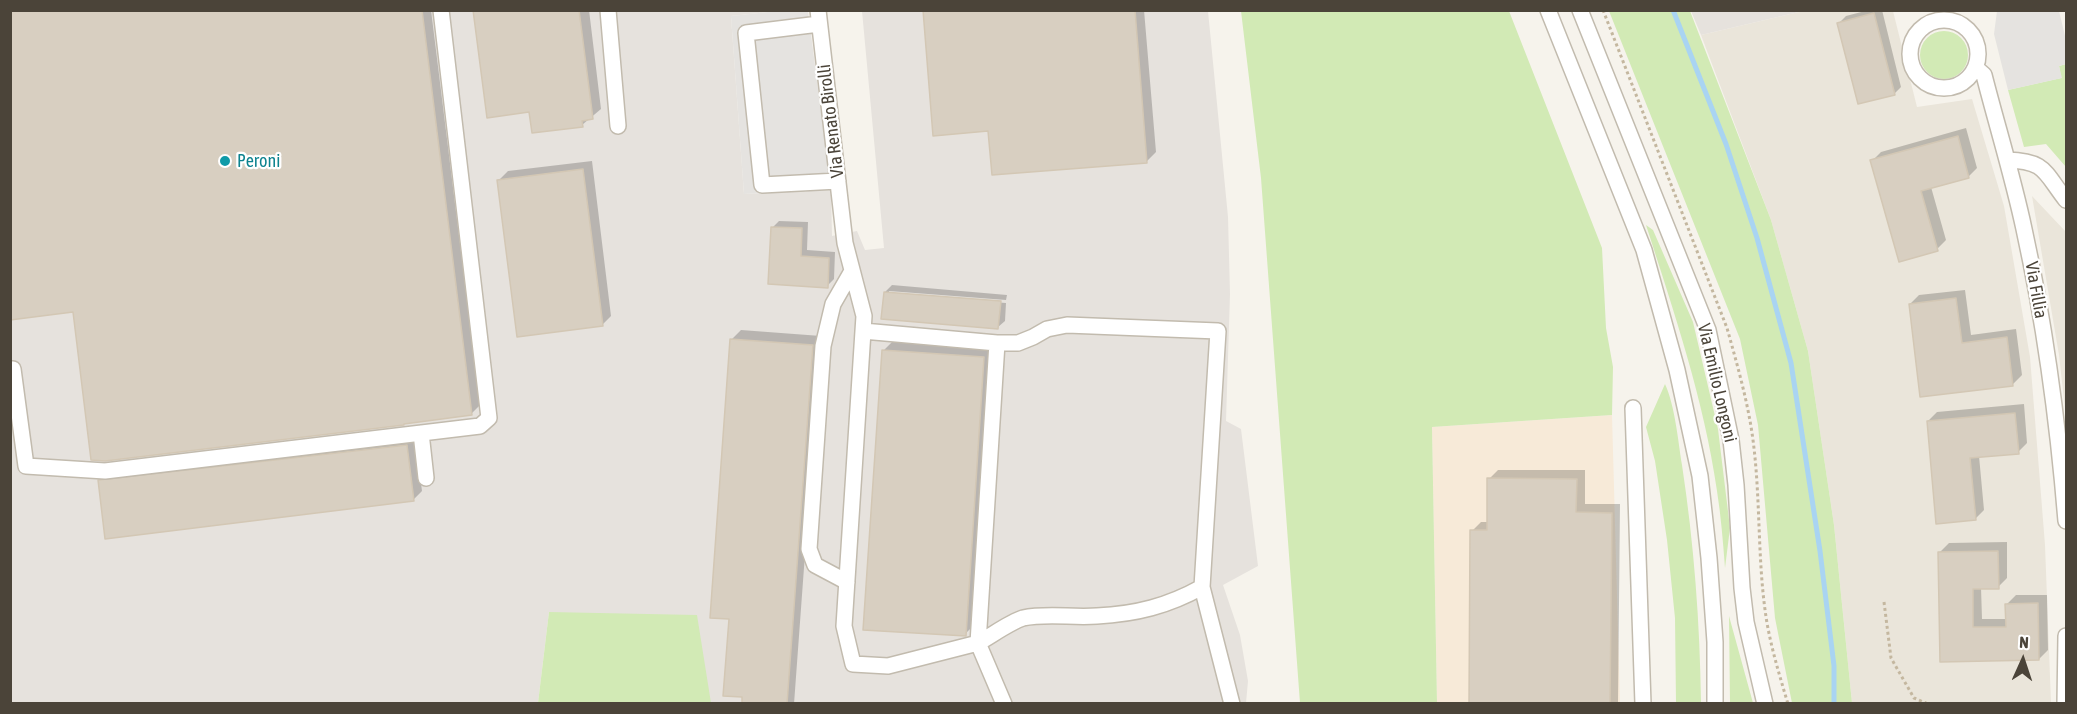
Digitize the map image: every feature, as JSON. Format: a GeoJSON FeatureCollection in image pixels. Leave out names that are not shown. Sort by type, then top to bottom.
{"type":"FeatureCollection","features":[{"type":"Feature","properties":{"kind":"street"},"geometry":{"type":"LineString","coordinates":[[13,369],[26,466],[105,471],[480,426],[489,418],[441,10]]}},
{"type":"Feature","properties":{"kind":"street"},"geometry":{"type":"LineString","coordinates":[[608,10],[618,126]]}},
{"type":"Feature","properties":{"kind":"street","name":"Via Emilio Longoni"},"geometry":{"type":"LineString","coordinates":[[1548,10],[1644,250],[1677,370],[1701,488],[1709,558],[1714,632],[1715,704]]}},
{"type":"Feature","properties":{"kind":"street","name":"Via Emilio Longoni"},"geometry":{"type":"LineString","coordinates":[[1580,10],[1708,330],[1732,451],[1746,622],[1765,704]]}},
{"type":"Feature","properties":{"kind":"street"},"geometry":{"type":"LineString","coordinates":[[818,17],[746,33],[762,185],[838,181]]}},
{"type":"Feature","properties":{"kind":"street","name":"Via Renato Birolli"},"geometry":{"type":"LineString","coordinates":[[818,17],[844,232],[864,316],[844,626],[853,664],[888,666],[978,643]]}},
{"type":"Feature","properties":{"kind":"street"},"geometry":{"type":"LineString","coordinates":[[1947,20],[1958,23],[1974,37],[1978,47],[1976,68],[1970,78],[1960,85],[1938,88],[1927,84],[1918,77],[1912,67],[1911,44],[1916,34],[1935,21],[1947,20]]}},
{"type":"Feature","properties":{"kind":"street","name":"Via Fillia"},"geometry":{"type":"LineString","coordinates":[[1976,68],[1984,75],[2024,226],[2037,289],[2067,521]]}},
{"type":"Feature","properties":{"kind":"street"},"geometry":{"type":"LineString","coordinates":[[2007,160],[2025,160],[2038,165],[2067,200]]}},
{"type":"Feature","properties":{"kind":"street"},"geometry":{"type":"LineString","coordinates":[[847,582],[815,565],[809,549],[823,346],[833,304],[852,271]]}},
{"type":"Feature","properties":{"kind":"street"},"geometry":{"type":"LineString","coordinates":[[863,331],[997,343],[1018,343],[1047,328],[1067,325],[1218,331],[1202,587],[1232,704]]}},
{"type":"Feature","properties":{"kind":"street"},"geometry":{"type":"LineString","coordinates":[[997,343],[978,643],[1004,704]]}},
{"type":"Feature","properties":{"kind":"street"},"geometry":{"type":"LineString","coordinates":[[1633,408],[1643,704]]}},
{"type":"Feature","properties":{"kind":"street"},"geometry":{"type":"LineString","coordinates":[[421,433],[426,478]]}},
{"type":"Feature","properties":{"kind":"street"},"geometry":{"type":"LineString","coordinates":[[978,643],[1022,619],[1096,616],[1140,611],[1177,601],[1202,587]]}},
{"type":"Feature","properties":{"kind":"street"},"geometry":{"type":"LineString","coordinates":[[2065,704],[2067,636]]}},
{"type":"Feature","properties":{"kind":"path"},"geometry":{"type":"LineString","coordinates":[[1884,602],[1891,658],[1914,698],[1928,704]]}},
{"type":"Feature","properties":{"kind":"shaded area"},"geometry":{"type":"Polygon","coordinates":[[[10,11],[777,11],[731,16],[744,194],[831,190],[832,236],[857,231],[865,250],[884,248],[862,11],[1208,11],[1228,217],[1230,294],[1226,421],[1241,429],[1258,566],[1223,585],[1240,635],[1248,681],[1246,703],[710,703],[549,612],[538,703],[11,703],[10,11]]]}},
{"type":"Feature","properties":{"kind":"shaded area"},"geometry":{"type":"Polygon","coordinates":[[[777,11],[808,11],[831,190],[744,194],[731,16],[777,11]]]}},
{"type":"Feature","properties":{"kind":"shaded area"},"geometry":{"type":"Polygon","coordinates":[[[1691,11],[1803,11],[1701,35],[1691,11]]]}},
{"type":"Feature","properties":{"kind":"shaded area"},"geometry":{"type":"Polygon","coordinates":[[[1803,11],[1893,11],[1917,107],[1972,99],[2004,206],[2030,357],[2045,545],[2051,703],[1852,703],[1834,525],[1808,351],[1771,220],[1701,35],[1803,11]]]}},
{"type":"Feature","properties":{"kind":"shaded area"},"geometry":{"type":"Polygon","coordinates":[[[1997,11],[2059,11],[2066,40],[2066,64],[2059,66],[2062,78],[2008,90],[1994,34],[1997,11]]]}},
{"type":"Feature","properties":{"kind":"shaded area"},"geometry":{"type":"Polygon","coordinates":[[[2032,196],[2066,232],[2066,418],[2059,355],[2032,196]]]}},
{"type":"Feature","properties":{"kind":"shaded area"},"geometry":{"type":"Polygon","coordinates":[[[1612,415],[1620,703],[1437,703],[1432,427],[1612,415]]]}},
{"type":"Feature","properties":{"kind":"green space"},"geometry":{"type":"Polygon","coordinates":[[[1241,11],[1509,11],[1602,248],[1606,328],[1613,367],[1612,415],[1432,427],[1437,703],[1300,703],[1261,178],[1241,11]]]}},
{"type":"Feature","properties":{"kind":"green space"},"geometry":{"type":"Polygon","coordinates":[[[1609,11],[1690,11],[1771,220],[1808,351],[1834,525],[1852,703],[1792,703],[1775,618],[1758,425],[1740,339],[1609,11]]]}},
{"type":"Feature","properties":{"kind":"green space"},"geometry":{"type":"Polygon","coordinates":[[[1944,31],[1961,38],[1968,55],[1961,72],[1944,79],[1927,72],[1920,55],[1927,38],[1944,31]]]}},
{"type":"Feature","properties":{"kind":"green space"},"geometry":{"type":"Polygon","coordinates":[[[2066,64],[2066,167],[2046,144],[2024,147],[2008,90],[2061,78],[2059,66],[2066,64]]]}},
{"type":"Feature","properties":{"kind":"green space"},"geometry":{"type":"Polygon","coordinates":[[[1646,225],[1653,230],[1693,322],[1718,429],[1730,528],[1725,568],[1718,500],[1704,423],[1687,356],[1646,225]]]}},
{"type":"Feature","properties":{"kind":"green space"},"geometry":{"type":"Polygon","coordinates":[[[1665,384],[1676,423],[1690,524],[1698,613],[1701,703],[1676,703],[1675,618],[1667,540],[1655,461],[1646,427],[1665,384]]]}},
{"type":"Feature","properties":{"kind":"green space"},"geometry":{"type":"Polygon","coordinates":[[[549,612],[697,615],[711,703],[538,703],[549,612]]]}},
{"type":"Feature","properties":{"kind":"green space"},"geometry":{"type":"Polygon","coordinates":[[[1729,616],[1753,703],[1730,703],[1729,616]]]}},
{"type":"Feature","properties":{"kind":"building","name":"Peroni"},"geometry":{"type":"Polygon","coordinates":[[[10,10],[422,10],[472,415],[105,461],[91,460],[73,312],[10,320],[10,10]]]}},
{"type":"Feature","properties":{"kind":"building"},"geometry":{"type":"Polygon","coordinates":[[[473,10],[579,10],[593,119],[582,121],[583,127],[532,133],[529,112],[487,118],[473,10]]]}},
{"type":"Feature","properties":{"kind":"building"},"geometry":{"type":"Polygon","coordinates":[[[923,10],[1135,10],[1147,163],[992,175],[988,131],[933,136],[923,10]]]}},
{"type":"Feature","properties":{"kind":"building"},"geometry":{"type":"Polygon","coordinates":[[[1874,13],[1895,95],[1858,104],[1837,23],[1874,13]]]}},
{"type":"Feature","properties":{"kind":"building"},"geometry":{"type":"Polygon","coordinates":[[[1958,136],[1969,178],[1921,191],[1938,251],[1899,262],[1870,160],[1958,136]]]}},
{"type":"Feature","properties":{"kind":"building"},"geometry":{"type":"Polygon","coordinates":[[[583,169],[603,326],[517,337],[497,180],[583,169]]]}},
{"type":"Feature","properties":{"kind":"building"},"geometry":{"type":"Polygon","coordinates":[[[771,227],[802,228],[801,256],[829,258],[828,288],[768,284],[771,227]]]}},
{"type":"Feature","properties":{"kind":"building"},"geometry":{"type":"Polygon","coordinates":[[[884,292],[1001,301],[998,329],[881,319],[884,292]]]}},
{"type":"Feature","properties":{"kind":"building"},"geometry":{"type":"Polygon","coordinates":[[[1956,298],[1962,343],[2007,337],[2013,386],[1920,397],[1909,304],[1956,298]]]}},
{"type":"Feature","properties":{"kind":"building"},"geometry":{"type":"Polygon","coordinates":[[[730,339],[813,345],[787,704],[742,704],[742,697],[723,696],[729,619],[710,618],[730,339]]]}},
{"type":"Feature","properties":{"kind":"building"},"geometry":{"type":"Polygon","coordinates":[[[882,350],[984,357],[966,636],[863,630],[882,350]]]}},
{"type":"Feature","properties":{"kind":"building"},"geometry":{"type":"Polygon","coordinates":[[[2015,413],[2019,454],[1970,458],[1976,520],[1936,524],[1927,421],[2015,413]]]}},
{"type":"Feature","properties":{"kind":"building"},"geometry":{"type":"Polygon","coordinates":[[[407,445],[414,501],[105,539],[98,480],[407,445]]]}},
{"type":"Feature","properties":{"kind":"building"},"geometry":{"type":"Polygon","coordinates":[[[1487,478],[1577,479],[1576,512],[1612,513],[1610,704],[1469,704],[1470,530],[1487,530],[1487,478]]]}},
{"type":"Feature","properties":{"kind":"building"},"geometry":{"type":"Polygon","coordinates":[[[1998,551],[1999,589],[1973,589],[1973,627],[2006,627],[2005,604],[2038,603],[2039,660],[1940,662],[1938,552],[1998,551]]]}},
{"type":"Feature","properties":{"kind":"waterway"},"geometry":{"type":"LineString","coordinates":[[1673,10],[1726,144],[1757,238],[1791,363],[1820,551],[1834,666],[1834,704]]}},
{"type":"Feature","properties":{"kind":"place","name":"Peroni"},"geometry":{"type":"Point","coordinates":[225,161]}}]}
